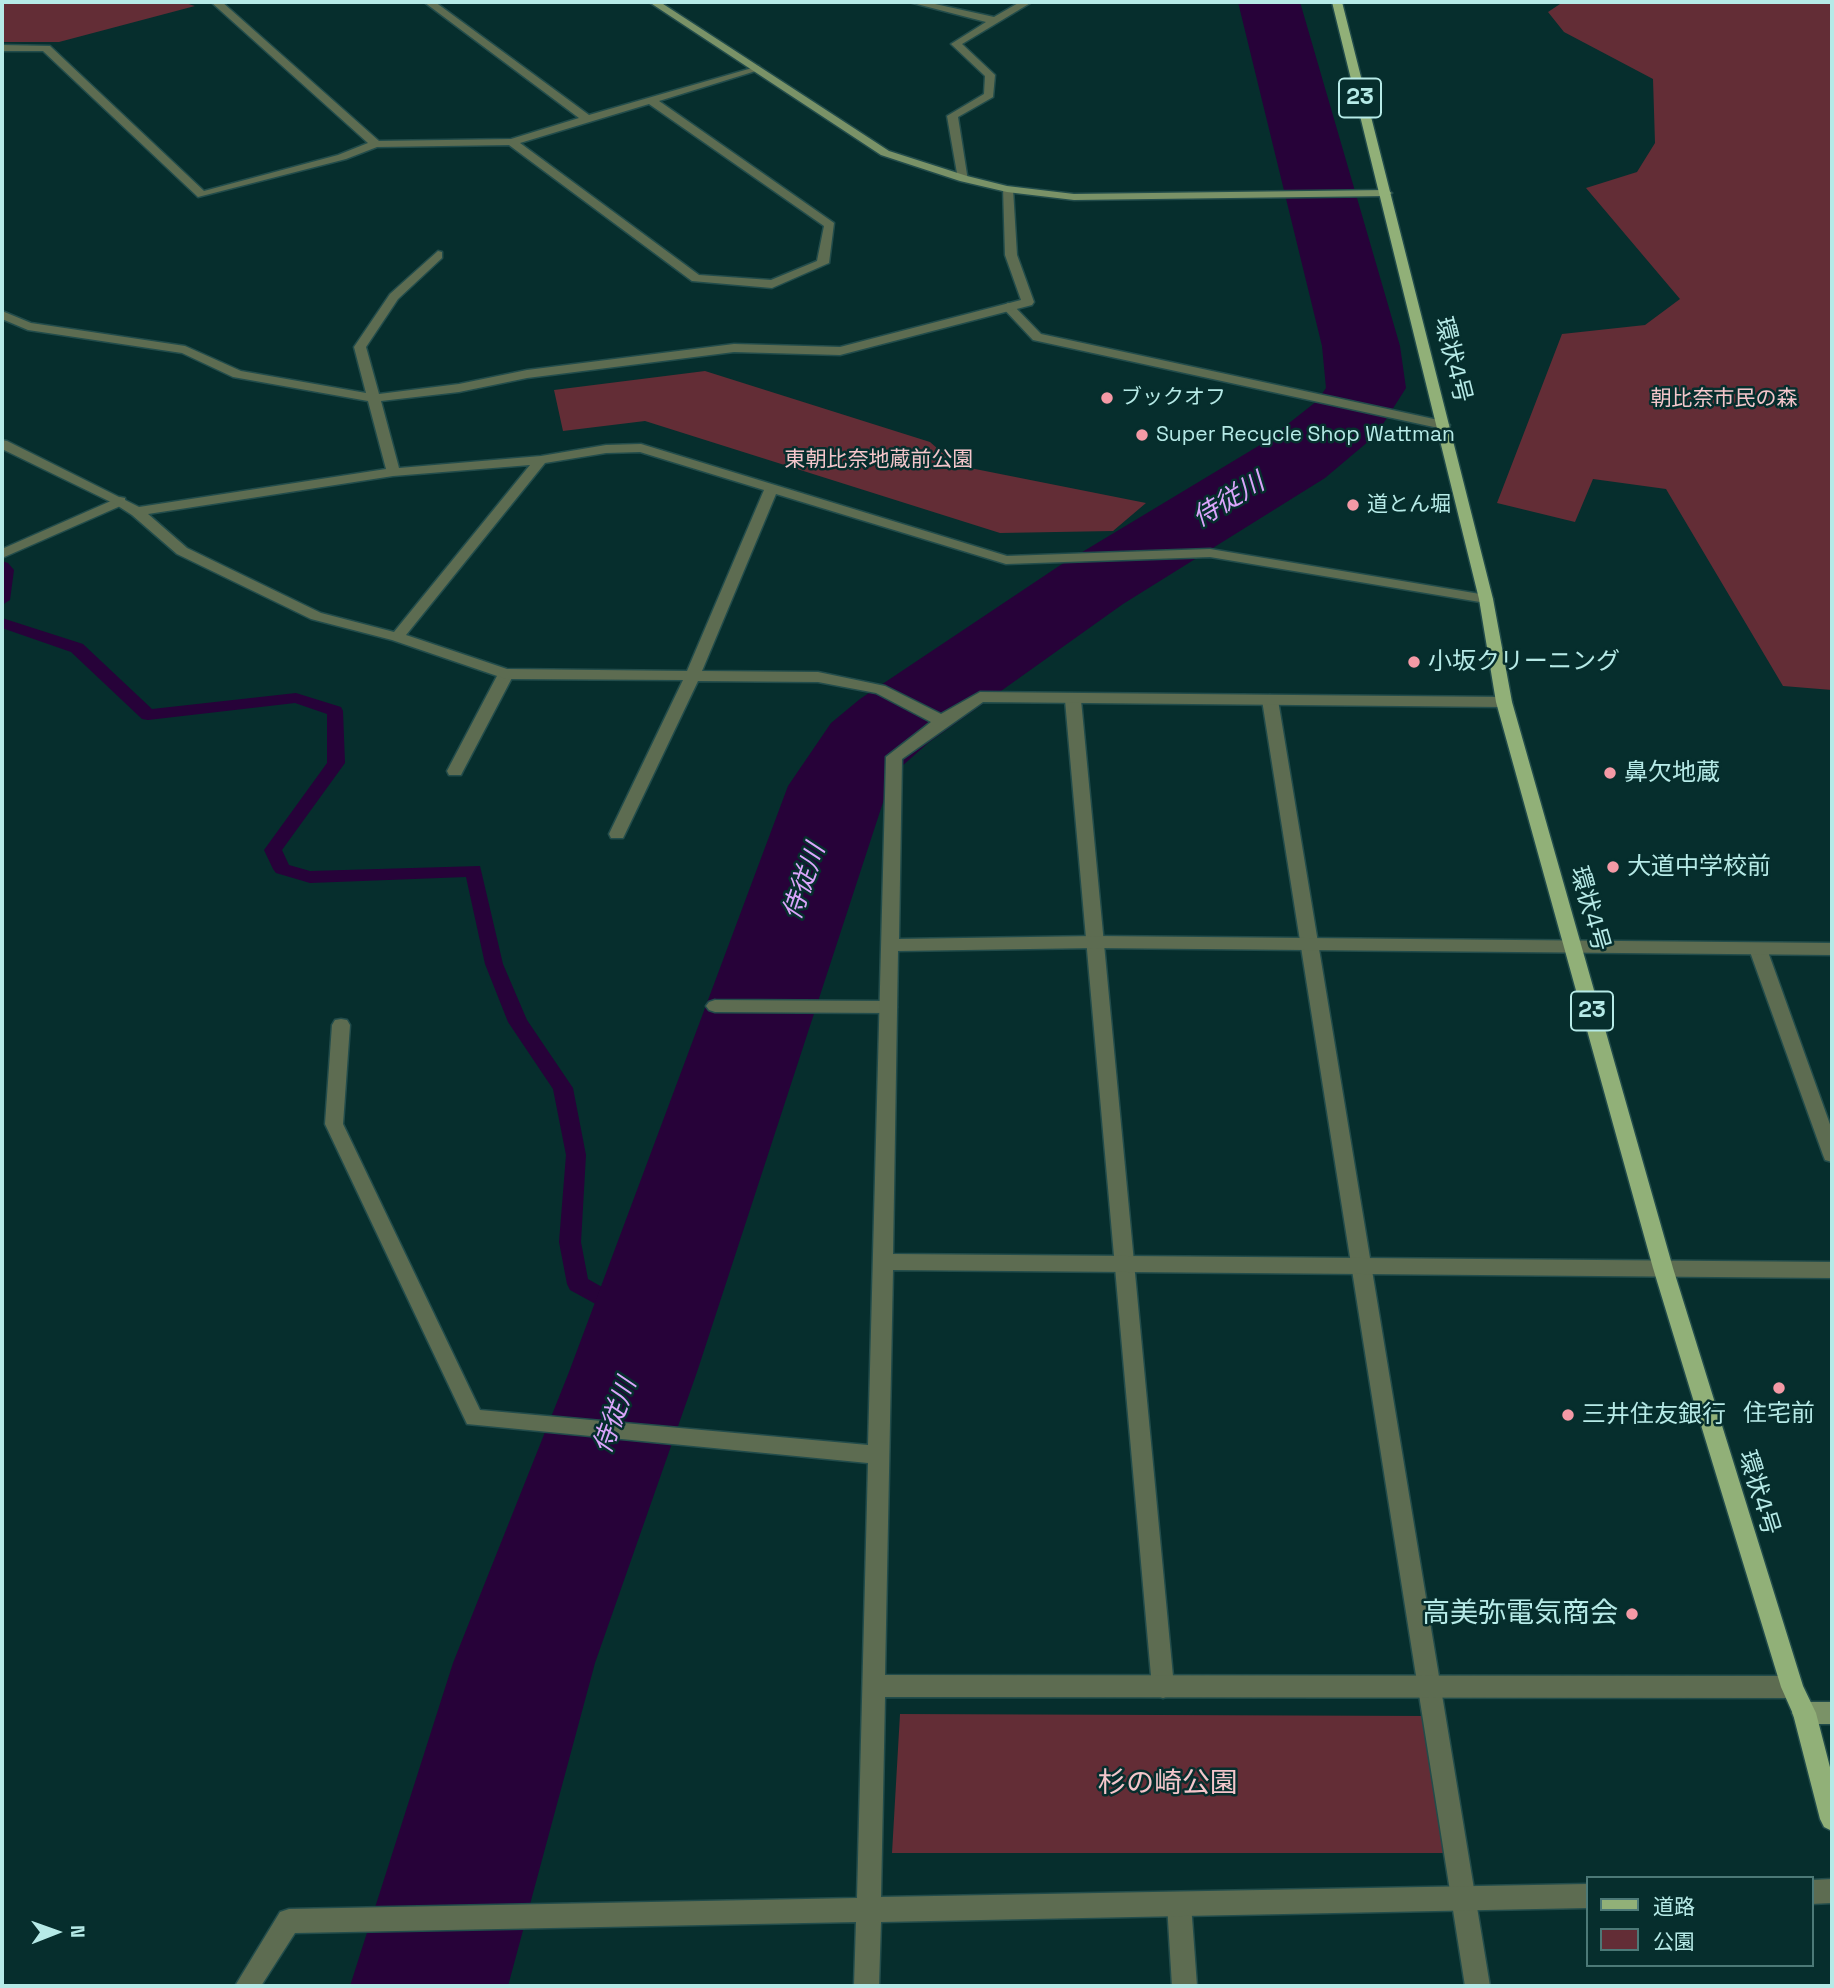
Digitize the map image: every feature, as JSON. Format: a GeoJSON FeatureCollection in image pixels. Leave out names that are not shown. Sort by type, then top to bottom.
{"type":"FeatureCollection","features":[{"type":"Feature","properties":{"kind":"main road","name":"環状4号"},"geometry":{"type":"LineString","coordinates":[[1337,2],[1486,599],[1504,702],[1663,1268],[1792,1687],[1804,1713],[1832,1819]]}},
{"type":"Feature","properties":{"kind":"street"},"geometry":{"type":"LineString","coordinates":[[216,2],[376,144]]}},
{"type":"Feature","properties":{"kind":"street"},"geometry":{"type":"LineString","coordinates":[[429,2],[587,119]]}},
{"type":"Feature","properties":{"kind":"street"},"geometry":{"type":"LineString","coordinates":[[654,2],[885,153],[964,179],[1007,189],[1074,197],[1386,193]]}},
{"type":"Feature","properties":{"kind":"street"},"geometry":{"type":"LineString","coordinates":[[914,2],[996,21]]}},
{"type":"Feature","properties":{"kind":"street"},"geometry":{"type":"LineString","coordinates":[[964,179],[952,116],[989,96],[990,75],[956,44],[1027,2]]}},
{"type":"Feature","properties":{"kind":"street"},"geometry":{"type":"LineString","coordinates":[[2,48],[46,48],[202,195],[342,157],[376,144],[512,142],[755,68]]}},
{"type":"Feature","properties":{"kind":"street"},"geometry":{"type":"LineString","coordinates":[[512,142],[696,278],[772,284],[823,263],[830,225],[651,100]]}},
{"type":"Feature","properties":{"kind":"street"},"geometry":{"type":"LineString","coordinates":[[2,315],[28,326],[185,350],[238,374],[373,398],[459,388],[527,374],[734,348],[840,351],[1028,302],[1011,255],[1007,189]]}},
{"type":"Feature","properties":{"kind":"street"},"geometry":{"type":"LineString","coordinates":[[393,472],[360,347],[394,297],[438,255]]}},
{"type":"Feature","properties":{"kind":"street"},"geometry":{"type":"LineString","coordinates":[[1008,307],[1037,337],[1443,425]]}},
{"type":"Feature","properties":{"kind":"street"},"geometry":{"type":"LineString","coordinates":[[2,444],[120,501],[137,512],[182,551],[316,616],[397,637],[506,674],[818,677],[880,689],[942,721]]}},
{"type":"Feature","properties":{"kind":"street"},"geometry":{"type":"LineString","coordinates":[[137,512],[393,472],[541,460],[606,449],[641,448],[1006,560],[1210,554],[1486,599]]}},
{"type":"Feature","properties":{"kind":"street"},"geometry":{"type":"LineString","coordinates":[[397,637],[541,460]]}},
{"type":"Feature","properties":{"kind":"street"},"geometry":{"type":"LineString","coordinates":[[617,834],[692,677],[771,489]]}},
{"type":"Feature","properties":{"kind":"street"},"geometry":{"type":"LineString","coordinates":[[2,554],[120,501]]}},
{"type":"Feature","properties":{"kind":"street"},"geometry":{"type":"LineString","coordinates":[[455,771],[506,674]]}},
{"type":"Feature","properties":{"kind":"street"},"geometry":{"type":"LineString","coordinates":[[867,1986],[894,757],[980,697],[1073,700],[1504,702]]}},
{"type":"Feature","properties":{"kind":"street"},"geometry":{"type":"LineString","coordinates":[[1073,700],[1163,1687]]}},
{"type":"Feature","properties":{"kind":"street"},"geometry":{"type":"LineString","coordinates":[[1270,700],[1478,1986]]}},
{"type":"Feature","properties":{"kind":"street"},"geometry":{"type":"LineString","coordinates":[[890,945],[1095,942],[1832,949]]}},
{"type":"Feature","properties":{"kind":"street"},"geometry":{"type":"LineString","coordinates":[[1758,948],[1832,1155]]}},
{"type":"Feature","properties":{"kind":"street"},"geometry":{"type":"LineString","coordinates":[[715,1006],[888,1007]]}},
{"type":"Feature","properties":{"kind":"street"},"geometry":{"type":"LineString","coordinates":[[341,1025],[334,1124],[474,1418],[879,1455]]}},
{"type":"Feature","properties":{"kind":"street"},"geometry":{"type":"LineString","coordinates":[[883,1262],[1832,1269]]}},
{"type":"Feature","properties":{"kind":"street"},"geometry":{"type":"LineString","coordinates":[[873,1686],[1792,1687]]}},
{"type":"Feature","properties":{"kind":"street"},"geometry":{"type":"LineString","coordinates":[[1804,1713],[1832,1713]]}},
{"type":"Feature","properties":{"kind":"street"},"geometry":{"type":"LineString","coordinates":[[1813,1892],[1832,1891]]}},
{"type":"Feature","properties":{"kind":"street"},"geometry":{"type":"LineString","coordinates":[[247,1986],[289,1921],[1586,1896]]}},
{"type":"Feature","properties":{"kind":"street"},"geometry":{"type":"LineString","coordinates":[[1179,1904],[1185,1986]]}},
{"type":"Feature","properties":{"kind":"green space"},"geometry":{"type":"Polygon","coordinates":[[[2,2],[182,2],[195,6],[59,42],[2,42],[2,2]]]}},
{"type":"Feature","properties":{"kind":"green space","name":"朝比奈市民の森"},"geometry":{"type":"Polygon","coordinates":[[[1563,2],[1832,2],[1832,690],[1783,686],[1666,489],[1593,479],[1575,522],[1497,503],[1562,334],[1645,325],[1680,299],[1586,188],[1637,172],[1655,143],[1653,79],[1564,32],[1548,12],[1563,2]]]}},
{"type":"Feature","properties":{"kind":"green space","name":"東朝比奈地蔵前公園"},"geometry":{"type":"Polygon","coordinates":[[[705,371],[930,442],[945,455],[950,464],[1146,503],[1113,531],[1000,533],[645,421],[563,431],[554,390],[705,371]]]}},
{"type":"Feature","properties":{"kind":"green space","name":"杉の崎公園"},"geometry":{"type":"Polygon","coordinates":[[[900,1714],[1428,1716],[1450,1853],[892,1853],[900,1714]]]}},
{"type":"Feature","properties":{"kind":"waterway","name":"侍従川"},"geometry":{"type":"LineString","coordinates":[[429,1986],[524,1663],[633,1372],[838,786],[866,745],[894,721],[1091,585],[1295,460],[1347,418],[1366,388],[1361,346],[1269,2]]}},
{"type":"Feature","properties":{"kind":"waterway"},"geometry":{"type":"LineString","coordinates":[[2,566],[6,570],[2,600]]}},
{"type":"Feature","properties":{"kind":"waterway"},"geometry":{"type":"LineString","coordinates":[[2,623],[77,648],[148,715],[296,698],[335,711],[336,763],[273,850],[282,869],[310,877],[474,870],[494,964],[518,1022],[563,1088],[576,1155],[570,1242],[578,1284],[612,1304],[654,1308]]}},
{"type":"Feature","properties":{"kind":"place","name":"ブックオフ"},"geometry":{"type":"Point","coordinates":[1107,398]}},
{"type":"Feature","properties":{"kind":"place","name":"Super Recycle Shop Wattman"},"geometry":{"type":"Point","coordinates":[1142,435]}},
{"type":"Feature","properties":{"kind":"place","name":"道とん堀"},"geometry":{"type":"Point","coordinates":[1353,505]}},
{"type":"Feature","properties":{"kind":"place","name":"小坂クリーニング"},"geometry":{"type":"Point","coordinates":[1414,662]}},
{"type":"Feature","properties":{"kind":"place","name":"鼻欠地蔵"},"geometry":{"type":"Point","coordinates":[1610,773]}},
{"type":"Feature","properties":{"kind":"place","name":"大道中学校前"},"geometry":{"type":"Point","coordinates":[1613,867]}},
{"type":"Feature","properties":{"kind":"place","name":"住宅前"},"geometry":{"type":"Point","coordinates":[1779,1388]}},
{"type":"Feature","properties":{"kind":"place","name":"三井住友銀行"},"geometry":{"type":"Point","coordinates":[1568,1415]}},
{"type":"Feature","properties":{"kind":"place","name":"高美弥電気商会"},"geometry":{"type":"Point","coordinates":[1632,1614]}}]}
